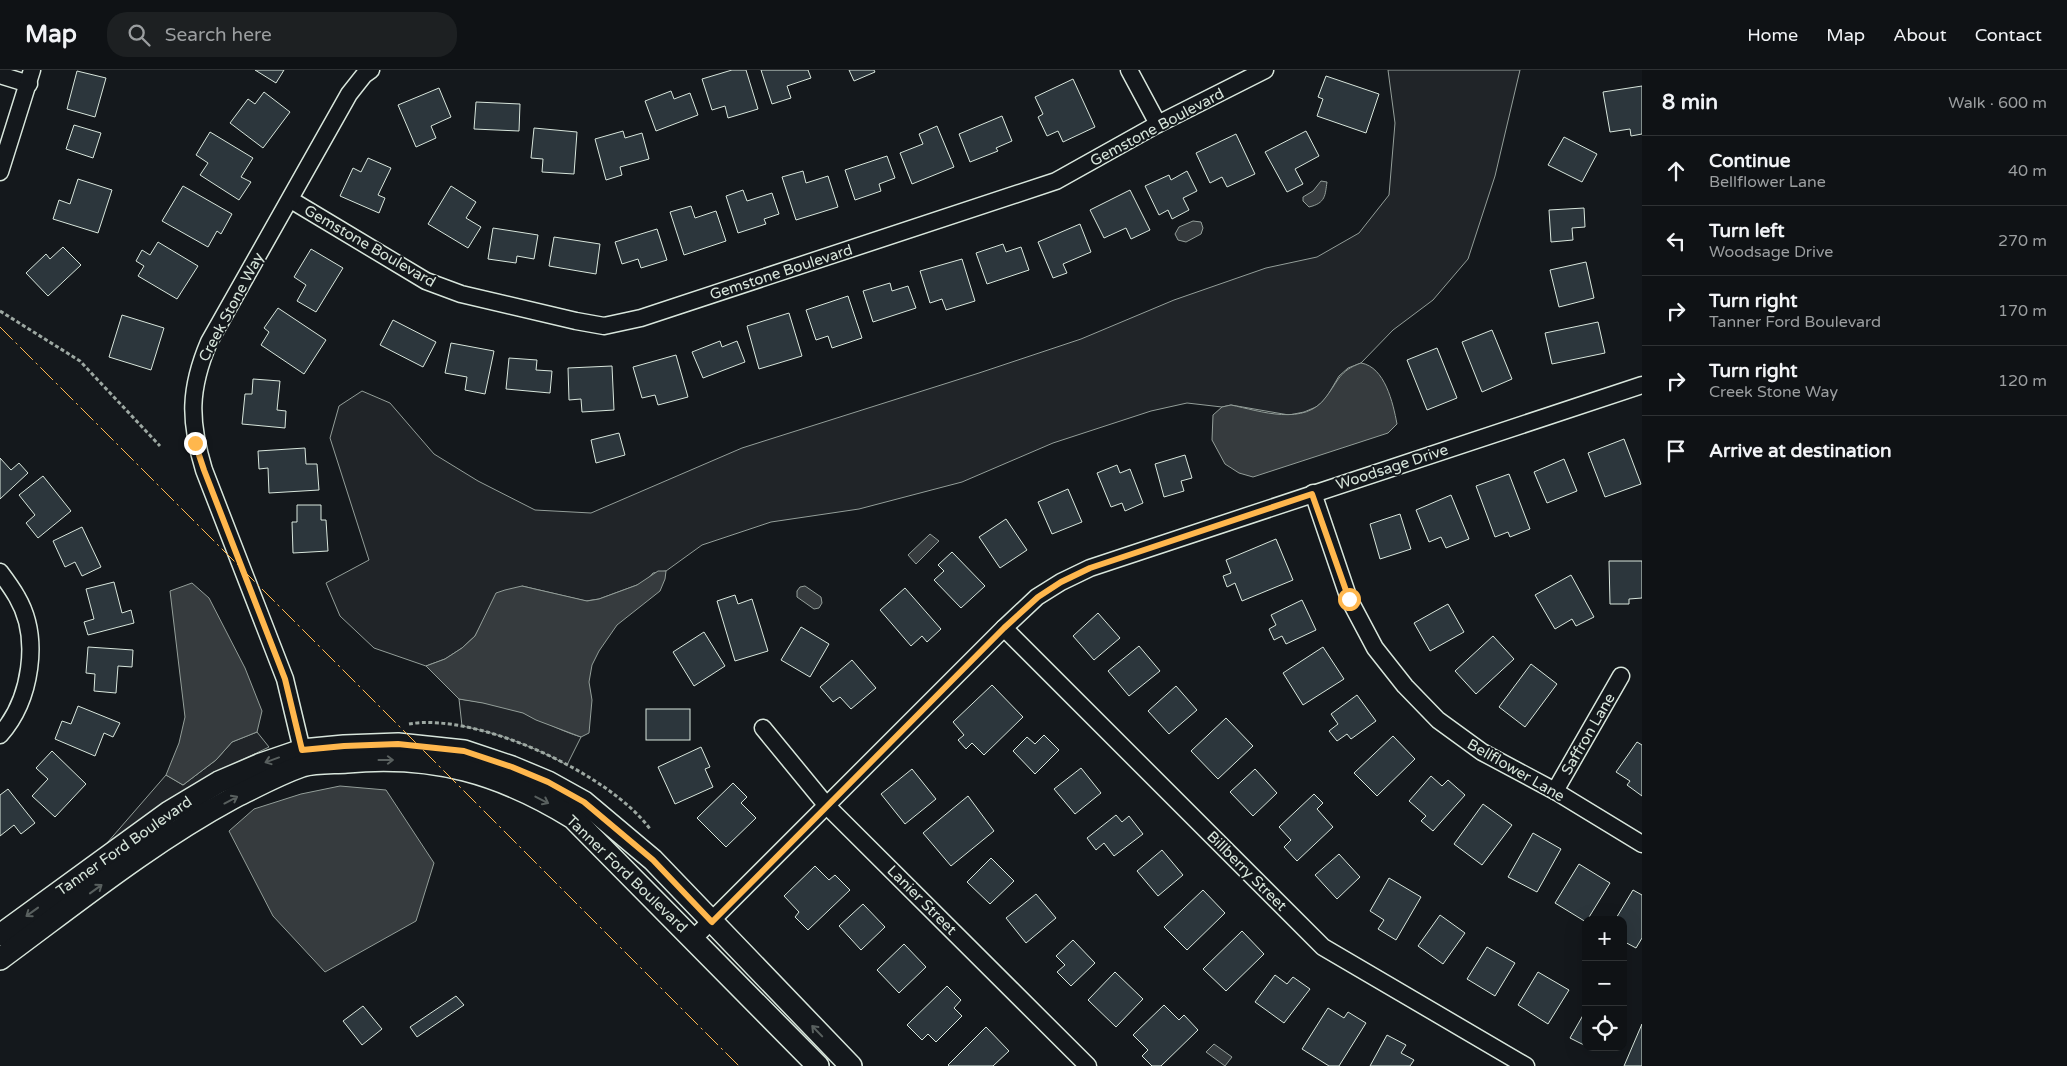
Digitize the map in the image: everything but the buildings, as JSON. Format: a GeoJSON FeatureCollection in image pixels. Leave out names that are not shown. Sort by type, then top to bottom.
{"type":"FeatureCollection","features":[{"type":"Feature","properties":{"kind":"street","name":"Creek Stone Way"},"geometry":{"type":"LineString","coordinates":[[303,758],[285,679],[195,443],[193,395],[199,366],[209,342],[291,200],[349,94],[370,70]]}},
{"type":"Feature","properties":{"kind":"street"},"geometry":{"type":"LineString","coordinates":[[1129,70],[1158,124]]}},
{"type":"Feature","properties":{"kind":"street","name":"Gemstone Boulevard"},"geometry":{"type":"LineString","coordinates":[[291,200],[426,281],[461,294],[576,322],[604,326],[641,318],[1056,181],[1158,124],[1265,70]]}},
{"type":"Feature","properties":{"kind":"street"},"geometry":{"type":"LineString","coordinates":[[0,75],[31,77],[0,172]]}},
{"type":"Feature","properties":{"kind":"street","name":"Woodsage Drive"},"geometry":{"type":"LineString","coordinates":[[693,939],[1004,628],[1038,597],[1061,582],[1090,568],[1642,385]]}},
{"type":"Feature","properties":{"kind":"street","name":"Bellflower Lane"},"geometry":{"type":"LineString","coordinates":[[1312,494],[1349,599],[1375,648],[1405,686],[1438,720],[1482,752],[1555,791],[1642,844]]}},
{"type":"Feature","properties":{"kind":"street"},"geometry":{"type":"LineString","coordinates":[[0,572],[18,599],[30,636],[29,674],[21,701],[0,735]]}},
{"type":"Feature","properties":{"kind":"street","name":"Billberry Street"},"geometry":{"type":"LineString","coordinates":[[1004,628],[1323,947],[1526,1066]]}},
{"type":"Feature","properties":{"kind":"street","name":"Saffron Lane"},"geometry":{"type":"LineString","coordinates":[[1555,791],[1621,676]]}},
{"type":"Feature","properties":{"kind":"street","name":"Lanier Street"},"geometry":{"type":"LineString","coordinates":[[764,728],[828,806],[1088,1066]]}},
{"type":"Feature","properties":{"kind":"street","name":"Tanner Ford Boulevard"},"geometry":{"type":"LineString","coordinates":[[0,935],[169,812],[219,782],[261,764],[303,758],[344,746],[398,744],[464,751],[539,778],[584,802],[653,860],[851,1066]]}},
{"type":"Feature","properties":{"kind":"street","name":"Tanner Ford Boulevard"},"geometry":{"type":"LineString","coordinates":[[0,959],[150,848],[303,758],[416,760],[454,767],[500,780],[543,800],[573,818],[818,1066]]}},
{"type":"Feature","properties":{"kind":"path"},"geometry":{"type":"LineString","coordinates":[[0,311],[80,361],[160,446]]}},
{"type":"Feature","properties":{"kind":"shaded area"},"geometry":{"type":"Polygon","coordinates":[[[1388,70],[1520,70],[1495,176],[1468,259],[1433,300],[1393,330],[1361,363],[1348,368],[1339,376],[1325,400],[1316,407],[1289,415],[1231,405],[1222,407],[1187,403],[1151,411],[1053,443],[962,482],[859,509],[771,522],[702,545],[666,571],[653,573],[646,581],[599,599],[586,601],[522,586],[482,623],[475,636],[462,648],[445,659],[426,666],[374,648],[340,616],[326,583],[369,560],[330,438],[339,406],[362,391],[390,403],[434,454],[478,481],[535,510],[591,513],[742,448],[1081,339],[1174,300],[1266,268],[1317,257],[1359,233],[1389,195],[1395,123],[1388,70]]]}},
{"type":"Feature","properties":{"kind":"shaded area"},"geometry":{"type":"Polygon","coordinates":[[[1321,181],[1327,182],[1324,198],[1319,203],[1309,207],[1303,201],[1303,197],[1313,191],[1321,181]]]}},
{"type":"Feature","properties":{"kind":"shaded area"},"geometry":{"type":"Polygon","coordinates":[[[1193,221],[1201,222],[1203,228],[1201,234],[1186,242],[1178,240],[1175,234],[1179,227],[1193,221]]]}},
{"type":"Feature","properties":{"kind":"shaded area"},"geometry":{"type":"Polygon","coordinates":[[[1361,363],[1376,371],[1390,397],[1397,424],[1388,433],[1253,477],[1239,473],[1225,464],[1212,440],[1213,415],[1222,407],[1231,405],[1282,414],[1306,412],[1317,406],[1326,397],[1348,369],[1361,363]]]}},
{"type":"Feature","properties":{"kind":"shaded area"},"geometry":{"type":"Polygon","coordinates":[[[930,534],[939,541],[916,564],[908,555],[930,534]]]}},
{"type":"Feature","properties":{"kind":"shaded area"},"geometry":{"type":"Polygon","coordinates":[[[658,571],[666,571],[660,591],[617,625],[592,665],[589,682],[592,700],[589,733],[581,737],[523,713],[459,699],[426,666],[445,659],[462,648],[475,636],[496,593],[522,586],[587,601],[599,599],[637,585],[658,571]]]}},
{"type":"Feature","properties":{"kind":"shaded area"},"geometry":{"type":"Polygon","coordinates":[[[192,583],[209,598],[245,668],[262,711],[257,732],[232,742],[216,760],[183,785],[166,775],[179,743],[185,717],[170,591],[192,583]]]}},
{"type":"Feature","properties":{"kind":"shaded area"},"geometry":{"type":"Polygon","coordinates":[[[805,586],[821,597],[822,603],[819,608],[814,609],[797,597],[797,591],[800,587],[805,586]]]}},
{"type":"Feature","properties":{"kind":"shaded area"},"geometry":{"type":"Polygon","coordinates":[[[459,699],[516,710],[581,737],[567,765],[516,741],[462,726],[459,699]]]}},
{"type":"Feature","properties":{"kind":"shaded area"},"geometry":{"type":"Polygon","coordinates":[[[257,732],[269,747],[213,774],[107,843],[166,775],[183,785],[216,760],[232,742],[257,732]]]}},
{"type":"Feature","properties":{"kind":"shaded area"},"geometry":{"type":"Polygon","coordinates":[[[340,786],[386,790],[434,863],[416,921],[325,972],[273,916],[229,831],[254,809],[301,794],[340,786]]]}},
{"type":"Feature","properties":{"kind":"shaded area"},"geometry":{"type":"Polygon","coordinates":[[[1214,1044],[1232,1057],[1225,1066],[1206,1052],[1214,1044]]]}},
{"type":"Feature","properties":{"kind":"power"},"geometry":{"type":"LineString","coordinates":[[0,327],[739,1066]]}},
{"type":"Feature","properties":{"kind":"route"},"geometry":{"type":"LineString","coordinates":[[195,443],[285,679],[302,750],[398,744],[464,751],[512,767],[548,782],[584,802],[653,860],[712,922],[1004,628],[1038,597],[1061,582],[1090,568],[1312,494],[1349,599]]}}]}
